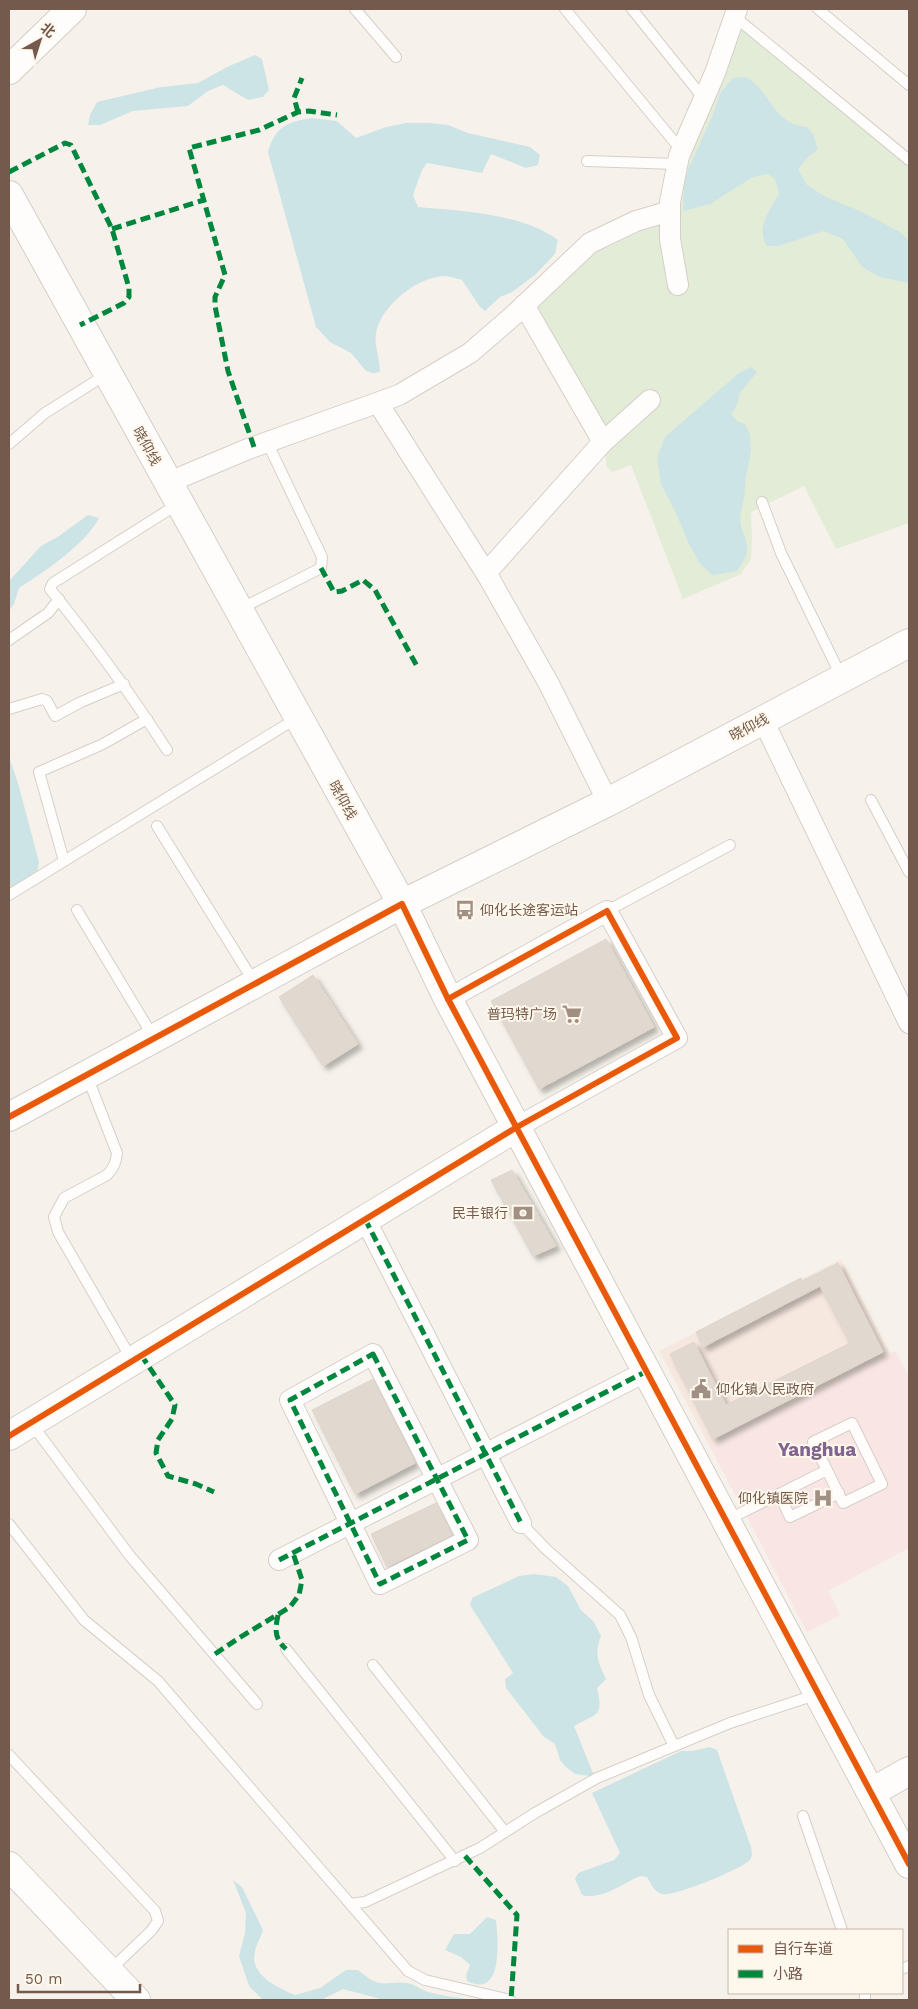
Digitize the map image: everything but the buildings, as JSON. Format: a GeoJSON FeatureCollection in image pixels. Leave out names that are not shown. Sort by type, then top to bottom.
{"type":"FeatureCollection","features":[{"type":"Feature","properties":{"kind":"street"},"geometry":{"type":"LineString","coordinates":[[9,70],[72,9]]}},
{"type":"Feature","properties":{"kind":"street"},"geometry":{"type":"LineString","coordinates":[[678,285],[670,239],[670,211],[679,157],[715,73],[736,12]]}},
{"type":"Feature","properties":{"kind":"street","name":"晓仰线"},"geometry":{"type":"LineString","coordinates":[[9,196],[297,718],[402,904],[608,802],[909,643]]}},
{"type":"Feature","properties":{"kind":"street"},"geometry":{"type":"LineString","coordinates":[[173,493],[267,442],[399,395],[470,353],[590,243],[636,221],[670,211]]}},
{"type":"Feature","properties":{"kind":"street"},"geometry":{"type":"LineString","coordinates":[[524,305],[603,442]]}},
{"type":"Feature","properties":{"kind":"street"},"geometry":{"type":"LineString","coordinates":[[486,573],[603,442],[650,400]]}},
{"type":"Feature","properties":{"kind":"street"},"geometry":{"type":"LineString","coordinates":[[378,403],[486,573],[549,684],[608,802]]}},
{"type":"Feature","properties":{"kind":"street"},"geometry":{"type":"LineString","coordinates":[[763,720],[904,997],[909,1023]]}},
{"type":"Feature","properties":{"kind":"street"},"geometry":{"type":"LineString","coordinates":[[9,1117],[402,904],[448,999],[909,1864]]}},
{"type":"Feature","properties":{"kind":"street"},"geometry":{"type":"LineString","coordinates":[[20,1429],[517,1127],[678,1038],[607,911],[448,999]]}},
{"type":"Feature","properties":{"kind":"street"},"geometry":{"type":"LineString","coordinates":[[366,1219],[521,1523]]}},
{"type":"Feature","properties":{"kind":"street"},"geometry":{"type":"LineString","coordinates":[[373,1354],[468,1540],[380,1584],[350,1524],[290,1400],[373,1354]]}},
{"type":"Feature","properties":{"kind":"street"},"geometry":{"type":"LineString","coordinates":[[279,1560],[647,1371]]}},
{"type":"Feature","properties":{"kind":"street"},"geometry":{"type":"LineString","coordinates":[[872,1792],[909,1770]]}},
{"type":"Feature","properties":{"kind":"street"},"geometry":{"type":"LineString","coordinates":[[9,1866],[136,2000]]}},
{"type":"Feature","properties":{"kind":"lane"},"geometry":{"type":"LineString","coordinates":[[355,9],[396,57]]}},
{"type":"Feature","properties":{"kind":"lane"},"geometry":{"type":"LineString","coordinates":[[565,9],[679,157]]}},
{"type":"Feature","properties":{"kind":"lane"},"geometry":{"type":"LineString","coordinates":[[632,9],[704,99]]}},
{"type":"Feature","properties":{"kind":"lane"},"geometry":{"type":"LineString","coordinates":[[818,9],[909,85]]}},
{"type":"Feature","properties":{"kind":"lane"},"geometry":{"type":"LineString","coordinates":[[736,12],[909,160]]}},
{"type":"Feature","properties":{"kind":"lane"},"geometry":{"type":"LineString","coordinates":[[587,161],[679,157]]}},
{"type":"Feature","properties":{"kind":"lane"},"geometry":{"type":"LineString","coordinates":[[9,444],[45,413],[107,374]]}},
{"type":"Feature","properties":{"kind":"lane"},"geometry":{"type":"LineString","coordinates":[[238,610],[321,568],[322,557],[267,442]]}},
{"type":"Feature","properties":{"kind":"lane"},"geometry":{"type":"LineString","coordinates":[[167,750],[124,684],[50,589],[53,583],[173,493]]}},
{"type":"Feature","properties":{"kind":"lane"},"geometry":{"type":"LineString","coordinates":[[762,502],[782,553],[842,678]]}},
{"type":"Feature","properties":{"kind":"lane"},"geometry":{"type":"LineString","coordinates":[[9,640],[48,613],[59,599]]}},
{"type":"Feature","properties":{"kind":"lane"},"geometry":{"type":"LineString","coordinates":[[9,709],[42,699],[47,701],[55,716],[81,702],[124,684]]}},
{"type":"Feature","properties":{"kind":"lane"},"geometry":{"type":"LineString","coordinates":[[9,895],[297,718]]}},
{"type":"Feature","properties":{"kind":"lane"},"geometry":{"type":"LineString","coordinates":[[64,862],[38,772],[103,744],[147,719]]}},
{"type":"Feature","properties":{"kind":"lane"},"geometry":{"type":"LineString","coordinates":[[870,800],[909,872]]}},
{"type":"Feature","properties":{"kind":"lane"},"geometry":{"type":"LineString","coordinates":[[157,826],[255,984]]}},
{"type":"Feature","properties":{"kind":"lane"},"geometry":{"type":"LineString","coordinates":[[607,911],[730,845]]}},
{"type":"Feature","properties":{"kind":"lane"},"geometry":{"type":"LineString","coordinates":[[77,910],[155,1038]]}},
{"type":"Feature","properties":{"kind":"lane"},"geometry":{"type":"LineString","coordinates":[[87,1075],[117,1152],[116,1161],[113,1169],[107,1175],[64,1198],[54,1216],[58,1232],[132,1360]]}},
{"type":"Feature","properties":{"kind":"lane"},"geometry":{"type":"LineString","coordinates":[[852,1423],[882,1484],[843,1503],[827,1470],[813,1442],[852,1423]]}},
{"type":"Feature","properties":{"kind":"lane"},"geometry":{"type":"LineString","coordinates":[[20,1429],[258,1704]]}},
{"type":"Feature","properties":{"kind":"lane"},"geometry":{"type":"LineString","coordinates":[[726,1521],[827,1470]]}},
{"type":"Feature","properties":{"kind":"lane"},"geometry":{"type":"LineString","coordinates":[[779,1494],[790,1517],[838,1493]]}},
{"type":"Feature","properties":{"kind":"lane"},"geometry":{"type":"LineString","coordinates":[[521,1523],[546,1549],[620,1615],[631,1637],[649,1695],[674,1746]]}},
{"type":"Feature","properties":{"kind":"lane"},"geometry":{"type":"LineString","coordinates":[[9,1524],[84,1620],[158,1681],[408,1972],[425,1980],[510,2000]]}},
{"type":"Feature","properties":{"kind":"lane"},"geometry":{"type":"LineString","coordinates":[[286,1649],[455,1861]]}},
{"type":"Feature","properties":{"kind":"lane"},"geometry":{"type":"LineString","coordinates":[[373,1665],[505,1832]]}},
{"type":"Feature","properties":{"kind":"lane"},"geometry":{"type":"LineString","coordinates":[[350,1904],[365,1902],[455,1861],[597,1778],[730,1722],[819,1694]]}},
{"type":"Feature","properties":{"kind":"lane"},"geometry":{"type":"LineString","coordinates":[[9,1755],[155,1911],[158,1921],[151,1932],[109,1972]]}},
{"type":"Feature","properties":{"kind":"lane"},"geometry":{"type":"LineString","coordinates":[[803,1816],[842,1929]]}},
{"type":"Feature","properties":{"kind":"shaded area"},"geometry":{"type":"Polygon","coordinates":[[[841,1259],[890,1354],[710,1447],[659,1351],[841,1259]]]}},
{"type":"Feature","properties":{"kind":"shaded area","name":"仰化镇医院"},"geometry":{"type":"Polygon","coordinates":[[[895,1351],[909,1377],[909,1548],[828,1591],[840,1615],[807,1632],[710,1447],[895,1351]]]}},
{"type":"Feature","properties":{"kind":"green space"},"geometry":{"type":"Polygon","coordinates":[[[740,26],[909,165],[909,523],[836,549],[804,486],[751,512],[751,559],[741,574],[683,599],[631,465],[612,472],[606,466],[606,448],[532,307],[595,253],[650,227],[740,26]]]}},
{"type":"Feature","properties":{"kind":"water"},"geometry":{"type":"Polygon","coordinates":[[[255,55],[262,59],[269,90],[263,97],[248,100],[223,85],[208,91],[188,106],[133,111],[100,125],[88,125],[90,115],[97,102],[161,87],[198,83],[227,67],[255,55]]]}},
{"type":"Feature","properties":{"kind":"water"},"geometry":{"type":"Polygon","coordinates":[[[746,77],[761,90],[779,114],[796,125],[807,127],[813,134],[818,149],[798,169],[807,185],[826,197],[860,211],[898,231],[909,240],[909,283],[880,277],[862,267],[843,239],[823,231],[779,246],[767,246],[764,239],[763,226],[779,194],[775,179],[768,174],[753,177],[710,204],[683,211],[684,183],[689,167],[712,117],[720,93],[733,78],[746,77]]]}},
{"type":"Feature","properties":{"kind":"water"},"geometry":{"type":"Polygon","coordinates":[[[311,118],[337,121],[356,138],[386,127],[406,123],[430,123],[448,125],[468,133],[530,147],[540,155],[538,165],[526,168],[491,154],[482,173],[427,163],[422,170],[413,195],[418,207],[490,215],[527,224],[558,240],[555,254],[535,275],[512,292],[500,297],[485,311],[480,307],[462,280],[444,276],[412,287],[393,303],[379,323],[376,333],[376,347],[380,372],[366,371],[351,353],[330,342],[316,327],[268,152],[274,137],[283,127],[295,121],[311,118]]]}},
{"type":"Feature","properties":{"kind":"water"},"geometry":{"type":"Polygon","coordinates":[[[751,367],[757,372],[739,394],[738,403],[731,414],[737,421],[745,424],[750,435],[751,451],[740,516],[747,542],[746,554],[737,571],[713,575],[701,565],[688,542],[661,484],[657,458],[665,437],[739,373],[751,367]]]}},
{"type":"Feature","properties":{"kind":"water"},"geometry":{"type":"Polygon","coordinates":[[[88,515],[99,518],[85,538],[64,557],[19,588],[14,604],[9,611],[9,581],[41,546],[59,536],[88,515]]]}},
{"type":"Feature","properties":{"kind":"water"},"geometry":{"type":"Polygon","coordinates":[[[9,757],[18,783],[39,862],[37,872],[9,889],[9,757]]]}},
{"type":"Feature","properties":{"kind":"water"},"geometry":{"type":"Polygon","coordinates":[[[534,1574],[556,1577],[568,1586],[581,1610],[594,1622],[601,1636],[597,1653],[606,1679],[597,1688],[599,1709],[593,1716],[574,1726],[593,1773],[590,1776],[575,1774],[566,1767],[560,1760],[555,1744],[544,1737],[506,1688],[505,1679],[513,1673],[470,1605],[472,1598],[519,1576],[534,1574]]]}},
{"type":"Feature","properties":{"kind":"water"},"geometry":{"type":"Polygon","coordinates":[[[710,1747],[717,1750],[751,1847],[752,1856],[749,1861],[706,1882],[669,1894],[659,1893],[647,1877],[640,1876],[596,1896],[582,1895],[575,1879],[578,1873],[614,1860],[620,1853],[592,1793],[681,1751],[692,1751],[710,1747]]]}},
{"type":"Feature","properties":{"kind":"water"},"geometry":{"type":"Polygon","coordinates":[[[233,1880],[242,1887],[263,1930],[255,1952],[254,1960],[256,1967],[267,1980],[281,1989],[295,1995],[320,1988],[346,1970],[358,1970],[380,1983],[411,1984],[425,1991],[471,2000],[384,2000],[343,1989],[321,2000],[263,2000],[249,1986],[239,1956],[245,1933],[246,1913],[233,1880]]]}},
{"type":"Feature","properties":{"kind":"water"},"geometry":{"type":"Polygon","coordinates":[[[487,1917],[496,1920],[498,1940],[496,1965],[493,1975],[487,1982],[479,1985],[467,1981],[466,1975],[470,1965],[461,1957],[445,1950],[454,1934],[470,1934],[487,1917]]]}},
{"type":"Feature","properties":{"kind":"marked path"},"geometry":{"type":"LineString","coordinates":[[298,112],[294,98],[302,78]]}},
{"type":"Feature","properties":{"kind":"marked path"},"geometry":{"type":"LineString","coordinates":[[254,447],[228,371],[215,306],[215,297],[225,275],[189,148],[259,130],[298,112],[309,111],[337,115]]}},
{"type":"Feature","properties":{"kind":"marked path"},"geometry":{"type":"LineString","coordinates":[[9,172],[65,143],[71,145],[112,229],[129,288],[129,297],[124,303],[80,325]]}},
{"type":"Feature","properties":{"kind":"marked path"},"geometry":{"type":"LineString","coordinates":[[112,229],[204,200]]}},
{"type":"Feature","properties":{"kind":"marked path"},"geometry":{"type":"LineString","coordinates":[[321,568],[334,592],[342,591],[363,580],[375,590],[418,668]]}},
{"type":"Feature","properties":{"kind":"marked path"},"geometry":{"type":"LineString","coordinates":[[365,1219],[521,1523]]}},
{"type":"Feature","properties":{"kind":"marked path"},"geometry":{"type":"LineString","coordinates":[[373,1354],[468,1540],[380,1584],[290,1400],[373,1354]]}},
{"type":"Feature","properties":{"kind":"marked path"},"geometry":{"type":"LineString","coordinates":[[141,1355],[175,1405],[172,1419],[158,1440],[156,1453],[168,1476],[196,1484],[214,1492]]}},
{"type":"Feature","properties":{"kind":"marked path"},"geometry":{"type":"LineString","coordinates":[[279,1560],[647,1371]]}},
{"type":"Feature","properties":{"kind":"marked path"},"geometry":{"type":"LineString","coordinates":[[215,1654],[290,1607],[299,1595],[302,1580],[293,1553]]}},
{"type":"Feature","properties":{"kind":"marked path"},"geometry":{"type":"LineString","coordinates":[[278,1615],[276,1634],[286,1649]]}},
{"type":"Feature","properties":{"kind":"marked path"},"geometry":{"type":"LineString","coordinates":[[465,1856],[517,1915],[511,2000]]}},
{"type":"Feature","properties":{"kind":"cycle path"},"geometry":{"type":"LineString","coordinates":[[9,1117],[402,904],[448,999],[909,1864]]}},
{"type":"Feature","properties":{"kind":"cycle path"},"geometry":{"type":"LineString","coordinates":[[9,1436],[517,1127],[677,1038],[607,911],[448,999]]}},
{"type":"Feature","properties":{"kind":"place","name":"仰化长途客运站"},"geometry":{"type":"Point","coordinates":[465,910]}},
{"type":"Feature","properties":{"kind":"place","name":"普玛特广场"},"geometry":{"type":"Point","coordinates":[572,1014]}},
{"type":"Feature","properties":{"kind":"place","name":"民丰银行"},"geometry":{"type":"Point","coordinates":[523,1213]}},
{"type":"Feature","properties":{"kind":"place","name":"仰化镇人民政府"},"geometry":{"type":"Point","coordinates":[701,1389]}},
{"type":"Feature","properties":{"kind":"place","name":"仰化镇医院"},"geometry":{"type":"Point","coordinates":[823,1498]}},
{"type":"Feature","properties":{"kind":"district","name":"Yanghua"},"geometry":{"type":"Point","coordinates":[817,1449]}}]}
